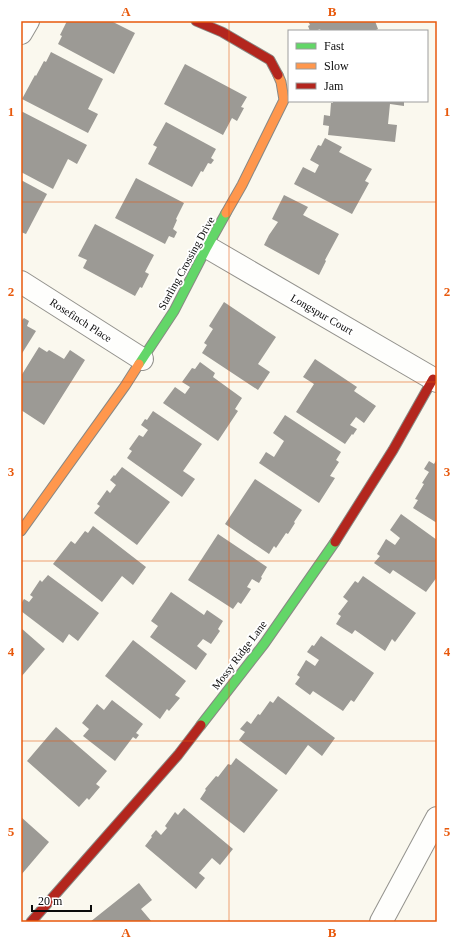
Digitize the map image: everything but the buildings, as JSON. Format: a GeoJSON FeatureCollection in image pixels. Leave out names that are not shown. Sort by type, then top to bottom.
{"type":"FeatureCollection","features":[{"type":"Feature","properties":{"kind":"street"},"geometry":{"type":"LineString","coordinates":[[21,33],[28,21]]}},
{"type":"Feature","properties":{"kind":"street","name":"Starling Crossing Drive"},"geometry":{"type":"LineString","coordinates":[[21,531],[78,453],[174,311],[207,247],[242,185],[284,100],[281,82],[270,60],[222,32],[196,21]]}},
{"type":"Feature","properties":{"kind":"street","name":"Longspur Court"},"geometry":{"type":"LineString","coordinates":[[207,247],[435,380]]}},
{"type":"Feature","properties":{"kind":"street","name":"Rosefinch Place"},"geometry":{"type":"LineString","coordinates":[[21,282],[142,359]]}},
{"type":"Feature","properties":{"kind":"street","name":"Mossy Ridge Lane"},"geometry":{"type":"LineString","coordinates":[[31,922],[178,755],[264,644],[342,531],[435,380]]}},
{"type":"Feature","properties":{"kind":"street"},"geometry":{"type":"LineString","coordinates":[[381,922],[437,818]]}},
{"type":"Feature","properties":{"kind":"traffic: fast"},"geometry":{"type":"LineString","coordinates":[[139,364],[174,311],[226,213]]}},
{"type":"Feature","properties":{"kind":"traffic: fast"},"geometry":{"type":"LineString","coordinates":[[201,725],[264,644],[335,542]]}},
{"type":"Feature","properties":{"kind":"traffic: slow"},"geometry":{"type":"LineString","coordinates":[[226,213],[242,185],[284,100],[281,82],[278,75]]}},
{"type":"Feature","properties":{"kind":"traffic: slow"},"geometry":{"type":"LineString","coordinates":[[21,531],[125,386],[139,364]]}},
{"type":"Feature","properties":{"kind":"traffic: jam"},"geometry":{"type":"LineString","coordinates":[[196,21],[222,32],[270,60],[278,75]]}},
{"type":"Feature","properties":{"kind":"traffic: jam"},"geometry":{"type":"LineString","coordinates":[[335,542],[393,450],[433,379]]}},
{"type":"Feature","properties":{"kind":"traffic: jam"},"geometry":{"type":"LineString","coordinates":[[31,922],[178,755],[201,725]]}}]}
